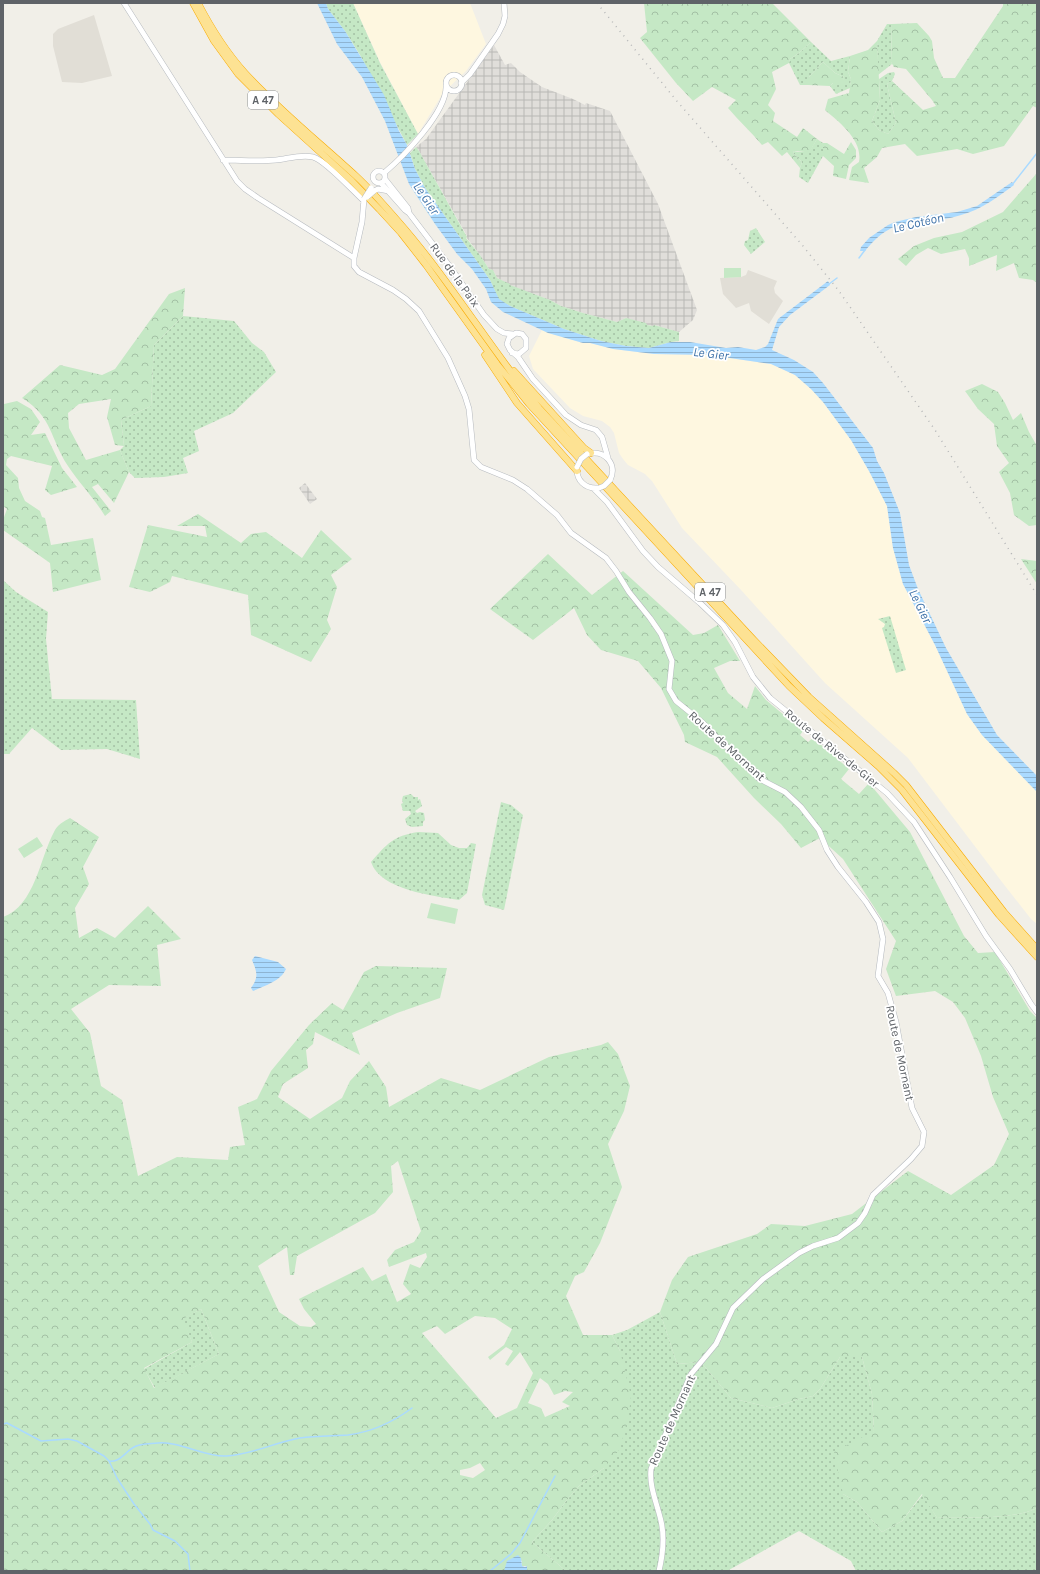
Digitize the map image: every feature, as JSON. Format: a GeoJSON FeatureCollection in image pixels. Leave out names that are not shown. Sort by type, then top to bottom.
{"type":"FeatureCollection","features":[{"type":"Feature","properties":{"kind":"highway","name":"A 47"},"geometry":{"type":"LineString","coordinates":[[193,3],[214,41],[238,74],[278,114],[352,181],[401,234],[426,265],[514,387],[549,428],[747,641],[804,700],[878,766],[902,790],[999,915],[1037,957]]}},
{"type":"Feature","properties":{"kind":"highway","name":"A 47"},"geometry":{"type":"LineString","coordinates":[[198,3],[208,22],[227,50],[245,72],[313,139],[357,177],[398,220],[539,408],[752,638],[809,697],[906,785],[1004,912],[1037,949]]}},
{"type":"Feature","properties":{"kind":"highway"},"geometry":{"type":"LineString","coordinates":[[474,331],[475,338],[517,403],[577,469]]}},
{"type":"Feature","properties":{"kind":"highway"},"geometry":{"type":"LineString","coordinates":[[491,346],[584,448],[591,453]]}},
{"type":"Feature","properties":{"kind":"main road"},"geometry":{"type":"LineString","coordinates":[[124,3],[237,181],[246,190],[354,258],[362,222],[365,199],[380,181],[384,173],[415,144],[445,98],[459,88],[461,83],[484,54],[503,24],[505,16],[504,3]]}},
{"type":"Feature","properties":{"kind":"main road"},"geometry":{"type":"LineString","coordinates":[[445,98],[446,80],[449,76],[467,74],[473,69]]}},
{"type":"Feature","properties":{"kind":"main road"},"geometry":{"type":"LineString","coordinates":[[458,76],[461,83]]}},
{"type":"Feature","properties":{"kind":"main road"},"geometry":{"type":"LineString","coordinates":[[446,85],[450,89],[455,90]]}},
{"type":"Feature","properties":{"kind":"main road"},"geometry":{"type":"LineString","coordinates":[[223,160],[275,160],[307,157],[319,160],[365,199]]}},
{"type":"Feature","properties":{"kind":"main road"},"geometry":{"type":"LineString","coordinates":[[380,181],[374,177],[375,173],[380,171],[384,173]]}},
{"type":"Feature","properties":{"kind":"main road","name":"Rue de la Paix"},"geometry":{"type":"LineString","coordinates":[[380,181],[409,213],[491,324],[504,333]]}},
{"type":"Feature","properties":{"kind":"main road","name":"Rue de la Paix"},"geometry":{"type":"LineString","coordinates":[[380,181],[408,208],[409,213]]}},
{"type":"Feature","properties":{"kind":"main road"},"geometry":{"type":"LineString","coordinates":[[372,189],[389,191]]}},
{"type":"Feature","properties":{"kind":"main road","name":"Route de Mornant"},"geometry":{"type":"LineString","coordinates":[[354,258],[354,266],[359,272],[393,290],[419,311],[448,358],[465,396],[469,410],[474,460],[481,467],[513,480],[527,489],[557,515],[571,533],[606,558],[628,592],[650,618],[661,634],[672,661],[669,689],[676,701],[702,722],[723,744],[737,754],[758,778],[785,792],[801,807],[818,830],[838,867],[866,902],[879,922],[883,938],[878,976],[888,993],[896,1022],[912,1108],[924,1132],[922,1146],[873,1195],[865,1213],[858,1223],[838,1238],[813,1246],[799,1253],[763,1279],[733,1308],[716,1344],[691,1374],[651,1469],[650,1481],[664,1538],[659,1571]]}},
{"type":"Feature","properties":{"kind":"main road"},"geometry":{"type":"LineString","coordinates":[[524,365],[524,351],[527,345],[526,339],[522,334],[504,333],[508,348],[518,357],[533,379],[566,415],[581,425],[596,430],[602,437],[613,469],[610,480],[599,488],[587,487],[578,477],[577,469],[581,459],[600,450],[604,443]]}},
{"type":"Feature","properties":{"kind":"main road"},"geometry":{"type":"LineString","coordinates":[[507,341],[513,334]]}},
{"type":"Feature","properties":{"kind":"main road"},"geometry":{"type":"LineString","coordinates":[[512,352],[519,354],[524,351]]}},
{"type":"Feature","properties":{"kind":"main road"},"geometry":{"type":"LineString","coordinates":[[591,453],[603,455],[608,458]]}},
{"type":"Feature","properties":{"kind":"main road","name":"Route de Rive-de-Gier"},"geometry":{"type":"LineString","coordinates":[[599,488],[606,502]]}},
{"type":"Feature","properties":{"kind":"main road","name":"Route de Rive-de-Gier"},"geometry":{"type":"LineString","coordinates":[[599,488],[606,502],[643,551],[658,567],[700,603],[722,625],[736,642],[753,677],[770,698],[887,793],[914,822],[986,936],[1010,969],[1037,1012]]}},
{"type":"Feature","properties":{"kind":"shaded area"},"geometry":{"type":"Polygon","coordinates":[[[353,3],[470,3],[486,44],[466,71],[443,93],[418,134],[380,62],[353,3]]]}},
{"type":"Feature","properties":{"kind":"shaded area"},"geometry":{"type":"Polygon","coordinates":[[[94,15],[112,76],[82,83],[62,82],[53,46],[53,34],[58,29],[94,15]]]}},
{"type":"Feature","properties":{"kind":"shaded area"},"geometry":{"type":"Polygon","coordinates":[[[494,45],[505,65],[511,63],[520,72],[542,87],[585,105],[586,103],[610,111],[658,204],[697,310],[693,320],[679,332],[654,325],[647,325],[626,318],[617,322],[583,313],[561,306],[550,300],[509,285],[497,278],[493,270],[489,269],[466,237],[467,236],[416,147],[426,139],[494,45]]]}},
{"type":"Feature","properties":{"kind":"shaded area"},"geometry":{"type":"Polygon","coordinates":[[[748,270],[777,281],[774,288],[775,293],[783,301],[769,324],[751,311],[749,303],[736,308],[723,294],[720,278],[741,277],[746,275],[748,270]]]}},
{"type":"Feature","properties":{"kind":"shaded area"},"geometry":{"type":"Polygon","coordinates":[[[542,330],[583,343],[590,343],[614,349],[654,354],[709,355],[771,364],[795,375],[823,402],[851,440],[887,506],[893,548],[903,584],[935,645],[967,714],[982,735],[1037,792],[1037,924],[1031,919],[1002,882],[908,758],[825,683],[742,591],[682,528],[652,481],[645,474],[628,465],[623,459],[619,453],[614,433],[610,427],[602,421],[583,416],[570,408],[533,369],[529,356],[542,330]]]}},
{"type":"Feature","properties":{"kind":"shaded area"},"geometry":{"type":"Polygon","coordinates":[[[305,483],[317,499],[310,504],[299,488],[305,483]]]}},
{"type":"Feature","properties":{"kind":"green space"},"geometry":{"type":"Polygon","coordinates":[[[326,3],[353,3],[380,63],[418,134],[407,145],[360,55],[345,31],[328,9],[326,3]]]}},
{"type":"Feature","properties":{"kind":"green space"},"geometry":{"type":"Polygon","coordinates":[[[644,3],[772,3],[811,42],[790,59],[789,63],[772,72],[776,89],[768,105],[775,113],[773,121],[797,137],[803,128],[817,139],[809,153],[794,151],[793,153],[802,162],[800,168],[787,152],[782,156],[768,142],[762,145],[728,108],[736,100],[712,87],[693,101],[676,83],[640,38],[647,32],[644,3]]]}},
{"type":"Feature","properties":{"kind":"green space"},"geometry":{"type":"Polygon","coordinates":[[[1003,3],[1037,3],[1037,108],[1033,106],[1004,146],[973,154],[957,149],[917,156],[905,144],[882,148],[877,157],[864,168],[869,183],[849,180],[852,167],[859,162],[857,146],[849,132],[825,110],[828,99],[849,93],[851,79],[848,72],[850,56],[868,50],[877,41],[880,100],[872,121],[879,130],[888,134],[896,123],[887,84],[892,81],[923,110],[936,106],[906,69],[894,67],[891,62],[892,24],[917,23],[932,41],[934,58],[943,78],[955,78],[1003,6],[1003,3]]]}},
{"type":"Feature","properties":{"kind":"green space"},"geometry":{"type":"Polygon","coordinates":[[[887,24],[892,24],[892,64],[878,75],[877,41],[887,24]]]}},
{"type":"Feature","properties":{"kind":"green space"},"geometry":{"type":"Polygon","coordinates":[[[811,42],[831,61],[850,56],[848,72],[851,79],[850,88],[836,94],[830,86],[833,83],[842,83],[844,77],[835,73],[823,62],[808,78],[808,85],[800,85],[789,63],[790,59],[811,42]]]}},
{"type":"Feature","properties":{"kind":"green space"},"geometry":{"type":"Polygon","coordinates":[[[823,62],[835,73],[844,77],[843,83],[833,83],[830,86],[808,85],[808,78],[823,62]]]}},
{"type":"Feature","properties":{"kind":"green space"},"geometry":{"type":"Polygon","coordinates":[[[894,72],[895,74],[892,81],[887,84],[896,123],[888,134],[879,130],[872,121],[880,100],[879,79],[888,73],[894,72]]]}},
{"type":"Feature","properties":{"kind":"green space"},"geometry":{"type":"Polygon","coordinates":[[[817,139],[823,143],[823,156],[808,183],[799,177],[802,162],[793,153],[794,151],[809,152],[817,139]]]}},
{"type":"Feature","properties":{"kind":"green space"},"geometry":{"type":"Polygon","coordinates":[[[851,142],[856,150],[856,158],[849,165],[846,179],[833,176],[834,166],[823,156],[823,143],[827,143],[844,154],[851,142]]]}},
{"type":"Feature","properties":{"kind":"green space"},"geometry":{"type":"Polygon","coordinates":[[[416,147],[467,237],[466,238],[489,269],[493,270],[497,278],[510,285],[550,300],[561,306],[583,313],[617,322],[626,318],[646,323],[647,325],[654,325],[679,332],[679,341],[649,348],[626,346],[601,341],[564,329],[499,300],[490,280],[425,188],[415,169],[410,153],[416,147]]]}},
{"type":"Feature","properties":{"kind":"green space"},"geometry":{"type":"Polygon","coordinates":[[[1037,173],[1037,283],[1033,280],[1019,278],[1014,263],[996,271],[997,255],[969,266],[969,258],[965,249],[941,254],[928,248],[916,255],[906,266],[898,259],[914,246],[934,238],[962,232],[1003,212],[1037,173]]]}},
{"type":"Feature","properties":{"kind":"green space"},"geometry":{"type":"Polygon","coordinates":[[[756,228],[765,242],[751,254],[744,245],[745,241],[748,240],[750,231],[756,228]]]}},
{"type":"Feature","properties":{"kind":"green space"},"geometry":{"type":"Polygon","coordinates":[[[724,268],[741,268],[741,277],[724,278],[724,268]]]}},
{"type":"Feature","properties":{"kind":"green space"},"geometry":{"type":"Polygon","coordinates":[[[185,288],[183,316],[154,345],[151,406],[121,420],[124,446],[115,445],[107,417],[111,399],[79,404],[68,413],[69,428],[86,460],[120,450],[129,472],[114,503],[98,484],[92,487],[111,511],[105,516],[68,466],[50,429],[40,413],[22,398],[60,365],[102,375],[115,369],[169,294],[185,288]]]}},
{"type":"Feature","properties":{"kind":"green space"},"geometry":{"type":"Polygon","coordinates":[[[183,316],[234,321],[252,343],[264,352],[276,372],[233,413],[194,431],[199,451],[183,458],[188,473],[164,477],[135,478],[129,472],[120,450],[124,446],[121,420],[151,406],[154,345],[183,316]]]}},
{"type":"Feature","properties":{"kind":"green space"},"geometry":{"type":"Polygon","coordinates":[[[982,384],[998,392],[1013,420],[1021,413],[1037,446],[1037,525],[1029,526],[1014,515],[1010,493],[999,472],[1009,463],[997,446],[994,424],[978,409],[965,391],[982,384]]]}},
{"type":"Feature","properties":{"kind":"green space"},"geometry":{"type":"Polygon","coordinates":[[[17,401],[31,409],[40,422],[31,435],[45,433],[62,468],[77,487],[51,495],[45,490],[52,466],[11,456],[7,459],[6,465],[18,478],[19,488],[25,501],[40,511],[42,517],[45,518],[51,545],[93,538],[101,580],[53,592],[50,563],[3,530],[3,520],[7,509],[3,506],[3,403],[17,401]]]}},
{"type":"Feature","properties":{"kind":"green space"},"geometry":{"type":"Polygon","coordinates":[[[198,514],[241,543],[251,534],[266,532],[302,558],[321,530],[352,559],[331,575],[337,587],[327,620],[331,629],[311,662],[251,635],[248,595],[172,576],[170,582],[150,592],[129,587],[148,525],[207,537],[205,526],[177,526],[198,514]]]}},
{"type":"Feature","properties":{"kind":"green space"},"geometry":{"type":"Polygon","coordinates":[[[548,554],[592,595],[623,571],[693,635],[704,633],[718,625],[740,661],[730,661],[714,668],[728,693],[747,709],[755,686],[766,700],[803,731],[800,735],[808,742],[813,738],[849,769],[841,779],[859,794],[869,783],[910,832],[964,936],[978,953],[995,952],[1030,1011],[1037,1018],[1037,1508],[1027,1512],[1002,1516],[937,1518],[922,1494],[902,1521],[882,1532],[857,1502],[843,1494],[834,1452],[874,1431],[872,1394],[862,1357],[840,1357],[820,1389],[813,1396],[772,1408],[731,1398],[701,1362],[677,1364],[660,1312],[672,1280],[688,1257],[757,1234],[771,1224],[805,1226],[852,1214],[908,1171],[951,1195],[994,1165],[1009,1134],[993,1097],[981,1056],[965,1018],[953,1002],[935,991],[896,996],[886,969],[896,941],[843,859],[820,838],[801,848],[781,824],[754,798],[717,757],[685,742],[684,735],[661,688],[638,661],[601,650],[587,635],[574,608],[533,640],[490,609],[548,554]]]}},
{"type":"Feature","properties":{"kind":"green space"},"geometry":{"type":"Polygon","coordinates":[[[1021,559],[1037,561],[1037,584],[1021,559]]]}},
{"type":"Feature","properties":{"kind":"green space"},"geometry":{"type":"Polygon","coordinates":[[[3,580],[16,592],[48,612],[46,639],[52,699],[136,700],[140,759],[107,749],[61,750],[32,728],[9,754],[3,754],[3,580]]]}},
{"type":"Feature","properties":{"kind":"green space"},"geometry":{"type":"Polygon","coordinates":[[[890,616],[906,670],[896,673],[882,628],[885,624],[878,619],[890,616]]]}},
{"type":"Feature","properties":{"kind":"green space"},"geometry":{"type":"Polygon","coordinates":[[[411,794],[414,797],[418,797],[418,800],[420,799],[422,806],[415,811],[417,813],[424,813],[425,820],[423,822],[423,826],[412,827],[407,825],[405,819],[411,814],[410,811],[403,811],[401,804],[403,803],[403,796],[411,794]]]}},
{"type":"Feature","properties":{"kind":"green space"},"geometry":{"type":"Polygon","coordinates":[[[501,802],[511,805],[523,815],[504,910],[485,905],[482,895],[501,802]]]}},
{"type":"Feature","properties":{"kind":"green space"},"geometry":{"type":"Polygon","coordinates":[[[70,818],[99,837],[83,867],[89,884],[75,908],[79,938],[97,928],[115,938],[148,906],[181,939],[157,945],[161,986],[109,985],[71,1009],[90,1033],[101,1086],[122,1100],[138,1176],[177,1157],[228,1160],[230,1147],[245,1145],[238,1107],[257,1099],[271,1071],[309,1025],[332,1003],[343,1010],[364,972],[376,966],[447,968],[440,998],[397,1013],[352,1033],[360,1055],[315,1032],[313,1044],[306,1050],[308,1068],[283,1084],[278,1097],[310,1119],[342,1098],[350,1081],[369,1061],[386,1087],[389,1107],[441,1078],[480,1090],[549,1057],[608,1042],[618,1054],[630,1086],[624,1111],[608,1144],[622,1187],[600,1243],[584,1272],[575,1276],[566,1296],[583,1335],[612,1335],[620,1351],[631,1396],[629,1413],[620,1449],[604,1468],[579,1486],[532,1542],[566,1571],[527,1571],[527,1566],[522,1566],[522,1561],[515,1558],[506,1566],[505,1571],[3,1571],[3,917],[14,911],[30,892],[55,830],[70,818]],[[398,1161],[391,1166],[393,1192],[375,1213],[297,1256],[294,1275],[290,1275],[287,1247],[258,1266],[279,1312],[300,1326],[311,1327],[316,1324],[304,1309],[299,1299],[363,1267],[372,1281],[386,1274],[397,1302],[411,1294],[403,1284],[410,1264],[420,1268],[427,1257],[426,1253],[389,1267],[387,1260],[395,1250],[414,1242],[421,1231],[398,1161]],[[201,1309],[183,1319],[192,1342],[144,1368],[154,1388],[219,1354],[201,1309]],[[475,1316],[445,1334],[437,1326],[422,1333],[496,1418],[517,1408],[533,1373],[520,1352],[508,1366],[505,1364],[513,1351],[506,1347],[490,1360],[488,1357],[504,1345],[512,1329],[495,1318],[475,1316]],[[540,1378],[528,1403],[541,1408],[545,1417],[570,1406],[562,1402],[573,1392],[565,1391],[554,1395],[548,1384],[540,1378]],[[480,1463],[470,1468],[460,1470],[460,1475],[473,1478],[485,1470],[480,1463]]]}},
{"type":"Feature","properties":{"kind":"green space"},"geometry":{"type":"Polygon","coordinates":[[[418,832],[438,833],[451,845],[459,848],[467,848],[471,843],[476,844],[467,893],[459,900],[409,890],[385,879],[376,872],[371,862],[386,846],[402,836],[418,832]]]}},
{"type":"Feature","properties":{"kind":"green space"},"geometry":{"type":"Polygon","coordinates":[[[37,837],[43,846],[24,858],[18,849],[37,837]]]}},
{"type":"Feature","properties":{"kind":"green space"},"geometry":{"type":"Polygon","coordinates":[[[431,903],[458,909],[455,924],[427,918],[431,903]]]}},
{"type":"Feature","properties":{"kind":"green space"},"geometry":{"type":"Polygon","coordinates":[[[201,1309],[219,1354],[155,1388],[144,1369],[192,1342],[182,1319],[201,1309]]]}},
{"type":"Feature","properties":{"kind":"green space"},"geometry":{"type":"Polygon","coordinates":[[[660,1312],[677,1364],[701,1362],[731,1398],[772,1408],[813,1396],[820,1389],[840,1357],[862,1357],[872,1394],[874,1431],[843,1494],[857,1502],[882,1532],[902,1521],[923,1494],[937,1518],[1002,1516],[1027,1512],[1037,1508],[1037,1571],[856,1571],[851,1561],[799,1531],[727,1571],[566,1571],[532,1542],[579,1486],[604,1468],[620,1351],[612,1335],[627,1330],[660,1312]]]}},
{"type":"Feature","properties":{"kind":"water","name":"Le Gier"},"geometry":{"type":"Polygon","coordinates":[[[317,3],[326,3],[328,9],[345,31],[384,95],[399,131],[407,145],[415,169],[425,188],[490,280],[499,299],[510,306],[564,329],[601,341],[626,346],[649,348],[671,342],[690,342],[726,348],[738,347],[756,350],[765,347],[768,344],[778,319],[828,281],[830,285],[790,315],[779,327],[772,350],[794,360],[813,372],[873,448],[877,461],[884,473],[900,513],[909,565],[918,589],[946,648],[997,735],[1037,776],[1037,792],[982,735],[967,714],[935,645],[903,584],[893,548],[887,506],[851,440],[823,402],[795,375],[771,364],[709,355],[654,354],[613,349],[590,343],[583,343],[548,333],[503,312],[491,302],[486,289],[472,269],[457,254],[435,224],[409,184],[385,121],[362,77],[337,44],[317,3]]]}},
{"type":"Feature","properties":{"kind":"water"},"geometry":{"type":"Polygon","coordinates":[[[1012,182],[1014,185],[976,210],[944,219],[920,222],[918,220],[901,224],[882,234],[865,251],[860,251],[861,247],[869,238],[888,225],[916,217],[957,212],[977,206],[1012,182]]]}},
{"type":"Feature","properties":{"kind":"water"},"geometry":{"type":"Polygon","coordinates":[[[255,956],[278,962],[286,969],[284,973],[276,980],[253,991],[251,988],[255,981],[256,974],[252,960],[255,956]]]}},
{"type":"Feature","properties":{"kind":"water"},"geometry":{"type":"Polygon","coordinates":[[[518,1555],[521,1558],[522,1566],[527,1566],[527,1571],[504,1571],[507,1561],[518,1555]]]}},
{"type":"Feature","properties":{"kind":"waterway","name":"Le Cotéon"},"geometry":{"type":"LineString","coordinates":[[1012,185],[1037,153]]}},
{"type":"Feature","properties":{"kind":"waterway","name":"Le Cotéon"},"geometry":{"type":"LineString","coordinates":[[903,224],[921,220]]}},
{"type":"Feature","properties":{"kind":"waterway","name":"Le Cotéon"},"geometry":{"type":"LineString","coordinates":[[859,258],[865,250]]}},
{"type":"Feature","properties":{"kind":"waterway","name":"Le Cotéon"},"geometry":{"type":"LineString","coordinates":[[829,284],[837,278]]}},
{"type":"Feature","properties":{"kind":"waterway"},"geometry":{"type":"LineString","coordinates":[[109,1461],[120,1459],[131,1449],[143,1444],[175,1444],[209,1454],[226,1456],[254,1451],[300,1438],[357,1434],[390,1422],[412,1408]]}},
{"type":"Feature","properties":{"kind":"waterway"},"geometry":{"type":"LineString","coordinates":[[3,1424],[7,1423],[41,1441],[68,1439],[77,1441],[104,1456],[109,1461],[117,1478],[134,1504],[153,1530],[175,1541],[188,1554],[190,1571]]}},
{"type":"Feature","properties":{"kind":"waterway"},"geometry":{"type":"LineString","coordinates":[[490,1571],[511,1554],[520,1543],[555,1476]]}},
{"type":"Feature","properties":{"kind":"railway"},"geometry":{"type":"LineString","coordinates":[[597,3],[676,100],[803,246],[839,291],[935,430],[1037,595]]}}]}
